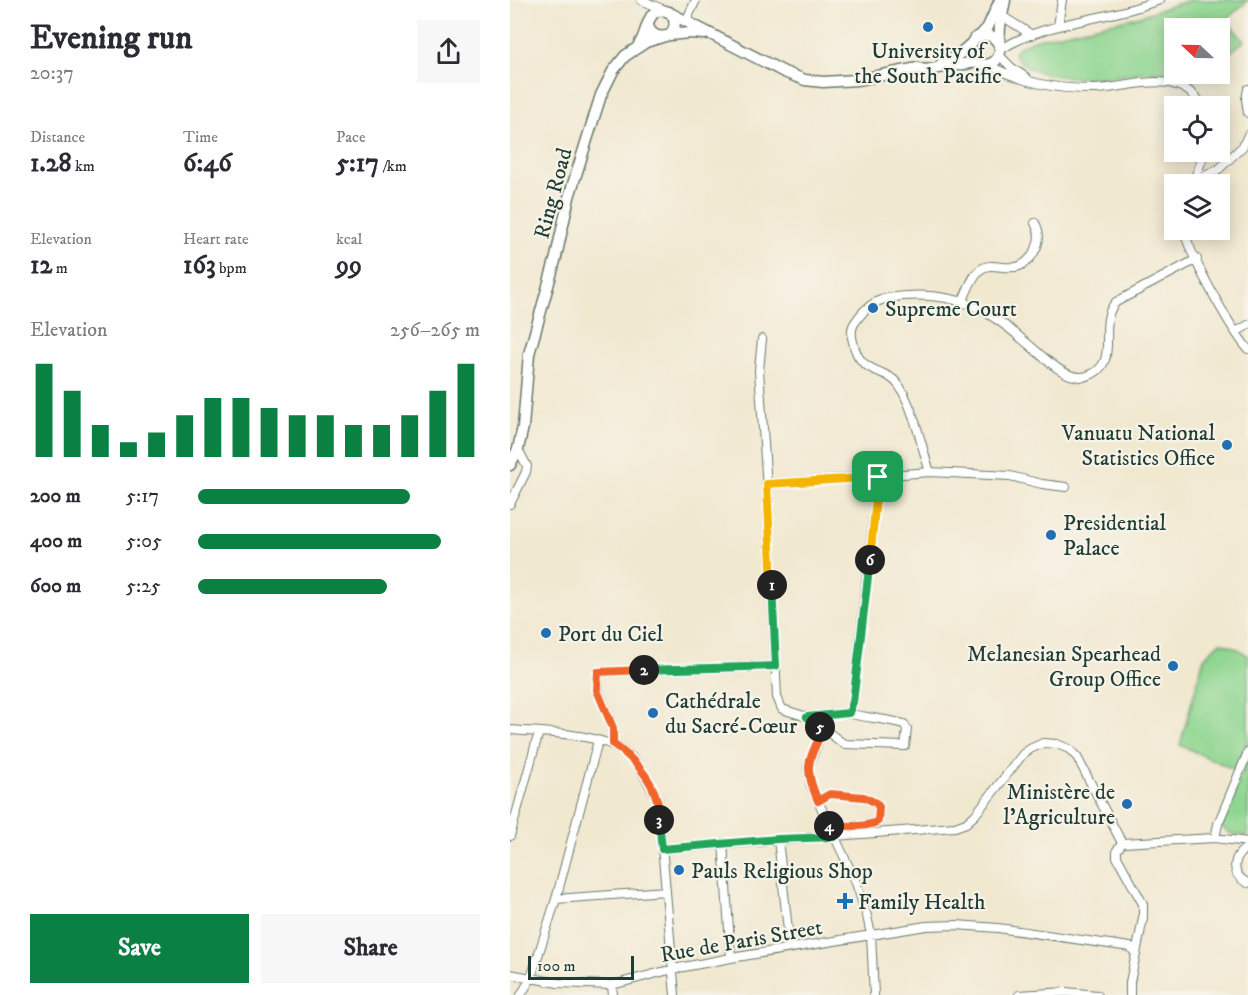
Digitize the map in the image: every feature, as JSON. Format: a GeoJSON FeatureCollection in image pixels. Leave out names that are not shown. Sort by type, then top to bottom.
{"type":"FeatureCollection","features":[{"type":"Feature","properties":{"kind":"main road","name":"Ring Road"},"geometry":{"type":"LineString","coordinates":[[925,70],[957,56],[976,40],[988,27],[1000,0]]}},
{"type":"Feature","properties":{"kind":"main road"},"geometry":{"type":"LineString","coordinates":[[999,50],[991,36],[976,40],[972,55],[981,63],[994,62],[999,50],[1005,0]]}},
{"type":"Feature","properties":{"kind":"main road"},"geometry":{"type":"LineString","coordinates":[[654,12],[668,12],[675,25],[666,36],[655,35],[648,24],[654,12]]}},
{"type":"Feature","properties":{"kind":"main road","name":"Ring Road"},"geometry":{"type":"LineString","coordinates":[[668,12],[784,72],[814,81],[857,80],[918,68],[925,70],[981,63]]}},
{"type":"Feature","properties":{"kind":"main road","name":"Ring Road"},"geometry":{"type":"LineString","coordinates":[[510,465],[518,449],[523,427],[529,354],[556,256],[569,197],[600,95],[620,62],[643,40],[648,24]]}},
{"type":"Feature","properties":{"kind":"main road","name":"Ring Road"},"geometry":{"type":"LineString","coordinates":[[637,47],[666,36],[698,33],[717,37]]}},
{"type":"Feature","properties":{"kind":"street"},"geometry":{"type":"LineString","coordinates":[[639,0],[668,12]]}},
{"type":"Feature","properties":{"kind":"street"},"geometry":{"type":"LineString","coordinates":[[639,0],[645,10],[648,24]]}},
{"type":"Feature","properties":{"kind":"street"},"geometry":{"type":"LineString","coordinates":[[686,21],[696,0]]}},
{"type":"Feature","properties":{"kind":"street"},"geometry":{"type":"LineString","coordinates":[[1058,26],[1062,0]]}},
{"type":"Feature","properties":{"kind":"street"},"geometry":{"type":"LineString","coordinates":[[1035,84],[1012,68],[999,50],[1058,26],[1126,11],[1160,0]]}},
{"type":"Feature","properties":{"kind":"street"},"geometry":{"type":"LineString","coordinates":[[1002,16],[1014,26],[1032,35]]}},
{"type":"Feature","properties":{"kind":"street"},"geometry":{"type":"LineString","coordinates":[[981,63],[1035,84],[1094,89],[1162,81],[1179,86],[1195,96]]}},
{"type":"Feature","properties":{"kind":"street"},"geometry":{"type":"LineString","coordinates":[[1248,89],[1246,99],[1248,113]]}},
{"type":"Feature","properties":{"kind":"street"},"geometry":{"type":"LineString","coordinates":[[1211,174],[1243,146],[1248,135]]}},
{"type":"Feature","properties":{"kind":"street"},"geometry":{"type":"LineString","coordinates":[[962,303],[976,274],[982,268],[990,266],[1011,268],[1026,262],[1032,255],[1039,238],[1035,223]]}},
{"type":"Feature","properties":{"kind":"street"},"geometry":{"type":"LineString","coordinates":[[1188,240],[1236,332],[1248,349]]}},
{"type":"Feature","properties":{"kind":"street"},"geometry":{"type":"LineString","coordinates":[[930,472],[906,399],[900,388],[896,382],[860,361],[852,339],[852,330],[853,324],[864,310],[881,300],[910,296],[928,296],[976,307],[996,319],[1059,370],[1076,377],[1088,376],[1101,366],[1106,357],[1107,316],[1112,306],[1166,274],[1197,259]]}},
{"type":"Feature","properties":{"kind":"street"},"geometry":{"type":"LineString","coordinates":[[1236,332],[1248,325]]}},
{"type":"Feature","properties":{"kind":"street"},"geometry":{"type":"LineString","coordinates":[[762,339],[759,370],[778,703],[782,709],[807,717],[844,744],[905,746],[907,729],[904,724],[857,717],[849,713],[807,717]]}},
{"type":"Feature","properties":{"kind":"street"},"geometry":{"type":"LineString","coordinates":[[510,504],[527,466],[518,449]]}},
{"type":"Feature","properties":{"kind":"street"},"geometry":{"type":"LineString","coordinates":[[767,488],[767,484],[930,472],[1010,476],[1066,488]]}},
{"type":"Feature","properties":{"kind":"street"},"geometry":{"type":"LineString","coordinates":[[849,713],[853,702],[878,477]]}},
{"type":"Feature","properties":{"kind":"street"},"geometry":{"type":"LineString","coordinates":[[613,744],[613,728],[597,690],[598,672],[776,666]]}},
{"type":"Feature","properties":{"kind":"street"},"geometry":{"type":"LineString","coordinates":[[510,730],[539,732],[613,744],[630,757],[648,781],[658,800],[675,995]]}},
{"type":"Feature","properties":{"kind":"street"},"geometry":{"type":"LineString","coordinates":[[823,730],[808,767],[811,786],[855,880],[872,935],[874,995]]}},
{"type":"Feature","properties":{"kind":"street"},"geometry":{"type":"LineString","coordinates":[[510,836],[539,732]]}},
{"type":"Feature","properties":{"kind":"street"},"geometry":{"type":"LineString","coordinates":[[521,995],[531,978],[598,741]]}},
{"type":"Feature","properties":{"kind":"street"},"geometry":{"type":"LineString","coordinates":[[662,849],[778,839],[909,832],[960,826],[975,815],[1023,754],[1036,745],[1048,742],[1064,746],[1077,757],[1122,843]]}},
{"type":"Feature","properties":{"kind":"street"},"geometry":{"type":"LineString","coordinates":[[1215,838],[1218,824],[1248,752]]}},
{"type":"Feature","properties":{"kind":"street"},"geometry":{"type":"LineString","coordinates":[[818,801],[830,794],[856,795],[876,803],[879,807],[878,821],[875,824],[829,825]]}},
{"type":"Feature","properties":{"kind":"street"},"geometry":{"type":"LineString","coordinates":[[1122,843],[1215,838],[1248,842]]}},
{"type":"Feature","properties":{"kind":"street"},"geometry":{"type":"LineString","coordinates":[[778,839],[790,948]]}},
{"type":"Feature","properties":{"kind":"street"},"geometry":{"type":"LineString","coordinates":[[723,843],[731,958]]}},
{"type":"Feature","properties":{"kind":"street"},"geometry":{"type":"LineString","coordinates":[[1122,843],[1117,850],[1117,857],[1143,904],[1143,918],[1137,935],[1129,994]]}},
{"type":"Feature","properties":{"kind":"street"},"geometry":{"type":"LineString","coordinates":[[1248,847],[1239,852],[1234,865],[1241,880],[1248,883]]}},
{"type":"Feature","properties":{"kind":"street"},"geometry":{"type":"LineString","coordinates":[[555,898],[666,891]]}},
{"type":"Feature","properties":{"kind":"street","name":"Rue de Paris Street"},"geometry":{"type":"LineString","coordinates":[[510,974],[612,990],[673,969],[926,926],[956,925],[1038,933],[1066,939],[1123,945],[1135,952]]}},
{"type":"Feature","properties":{"kind":"street"},"geometry":{"type":"LineString","coordinates":[[1123,945],[1137,935]]}},
{"type":"Feature","properties":{"kind":"street"},"geometry":{"type":"LineString","coordinates":[[1019,995],[1066,992],[1097,995]]}},
{"type":"Feature","properties":{"kind":"green space"},"geometry":{"type":"Polygon","coordinates":[[[1190,0],[1248,0],[1228,18],[1164,18],[1164,73],[1095,78],[1050,75],[1020,62],[1014,54],[1017,48],[1033,40],[1133,18],[1190,0]]]}},
{"type":"Feature","properties":{"kind":"green space"},"geometry":{"type":"Polygon","coordinates":[[[1230,25],[1244,41],[1230,53],[1230,25]]]}},
{"type":"Feature","properties":{"kind":"green space"},"geometry":{"type":"Polygon","coordinates":[[[1220,642],[1248,656],[1248,741],[1235,770],[1180,745],[1204,658],[1220,642]]]}},
{"type":"Feature","properties":{"kind":"green space"},"geometry":{"type":"Polygon","coordinates":[[[1248,759],[1248,836],[1229,833],[1221,825],[1248,759]]]}},
{"type":"Feature","properties":{"kind":"place","name":"University of the South Pacific"},"geometry":{"type":"Point","coordinates":[928,27]}},
{"type":"Feature","properties":{"kind":"place","name":"Supreme Court"},"geometry":{"type":"Point","coordinates":[873,308]}},
{"type":"Feature","properties":{"kind":"place","name":"Vanuatu National Statistics Office"},"geometry":{"type":"Point","coordinates":[1227,445]}},
{"type":"Feature","properties":{"kind":"place","name":"Presidential Palace"},"geometry":{"type":"Point","coordinates":[1051,535]}},
{"type":"Feature","properties":{"kind":"place","name":"Port du Ciel"},"geometry":{"type":"Point","coordinates":[546,633]}},
{"type":"Feature","properties":{"kind":"place","name":"Melanesian Spearhead Group Office"},"geometry":{"type":"Point","coordinates":[1173,666]}},
{"type":"Feature","properties":{"kind":"place","name":"Cathédrale du Sacré-Cœur"},"geometry":{"type":"Point","coordinates":[653,713]}},
{"type":"Feature","properties":{"kind":"place","name":"Ministère de l'Agriculture"},"geometry":{"type":"Point","coordinates":[1127,804]}},
{"type":"Feature","properties":{"kind":"place","name":"Pauls Religious Shop"},"geometry":{"type":"Point","coordinates":[679,870]}},
{"type":"Feature","properties":{"kind":"place","name":"Family Health"},"geometry":{"type":"Point","coordinates":[845,901]}},
{"type":"Feature","properties":{"kind":"route"},"geometry":{"type":"LineString","coordinates":[[878,477],[853,702],[849,713],[807,717],[823,730],[808,767],[811,786],[818,801],[830,794],[864,797],[879,807],[878,821],[868,825],[829,825],[834,837],[778,839],[662,849],[658,800],[648,781],[630,757],[613,744],[613,728],[597,690],[598,672],[776,666],[767,484],[878,477]]}}]}
